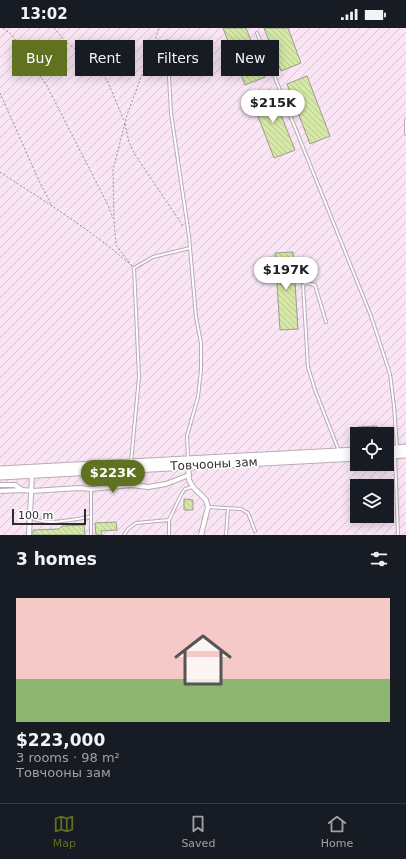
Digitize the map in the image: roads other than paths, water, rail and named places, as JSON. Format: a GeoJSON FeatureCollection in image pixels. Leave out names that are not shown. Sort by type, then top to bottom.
{"type":"FeatureCollection","features":[{"type":"Feature","properties":{"kind":"highway"},"geometry":{"type":"LineString","coordinates":[[396,452],[406,448]]}},
{"type":"Feature","properties":{"kind":"highway","name":"Товчооны зам"},"geometry":{"type":"LineString","coordinates":[[0,476],[350,451]]}},
{"type":"Feature","properties":{"kind":"highway"},"geometry":{"type":"LineString","coordinates":[[396,452],[406,454]]}},
{"type":"Feature","properties":{"kind":"highway","name":"Товчооны зам"},"geometry":{"type":"LineString","coordinates":[[0,470],[131,463],[188,463],[350,457]]}},
{"type":"Feature","properties":{"kind":"street"},"geometry":{"type":"LineString","coordinates":[[188,463],[189,480],[193,487],[206,500],[208,507],[201,535]]}},
{"type":"Feature","properties":{"kind":"street"},"geometry":{"type":"LineString","coordinates":[[29,535],[32,474]]}},
{"type":"Feature","properties":{"kind":"street"},"geometry":{"type":"LineString","coordinates":[[0,491],[32,491],[79,488],[91,489],[131,485],[148,487],[166,484],[189,475]]}},
{"type":"Feature","properties":{"kind":"street"},"geometry":{"type":"LineString","coordinates":[[0,485],[15,485],[23,490]]}},
{"type":"Feature","properties":{"kind":"lane"},"geometry":{"type":"LineString","coordinates":[[257,33],[371,316],[390,374],[394,406],[398,535]]}},
{"type":"Feature","properties":{"kind":"lane"},"geometry":{"type":"LineString","coordinates":[[169,76],[172,113],[189,236],[196,317],[201,343],[201,370],[198,397],[187,436],[188,463]]}},
{"type":"Feature","properties":{"kind":"lane"},"geometry":{"type":"LineString","coordinates":[[406,120],[406,134]]}},
{"type":"Feature","properties":{"kind":"lane"},"geometry":{"type":"LineString","coordinates":[[131,463],[139,378],[134,268],[153,257],[190,248]]}},
{"type":"Feature","properties":{"kind":"lane"},"geometry":{"type":"LineString","coordinates":[[326,322],[315,285],[306,283],[303,285],[308,367],[314,390],[340,452]]}},
{"type":"Feature","properties":{"kind":"lane"},"geometry":{"type":"LineString","coordinates":[[169,535],[169,520],[181,494],[185,489],[193,487]]}},
{"type":"Feature","properties":{"kind":"lane"},"geometry":{"type":"LineString","coordinates":[[90,535],[91,489]]}},
{"type":"Feature","properties":{"kind":"lane"},"geometry":{"type":"LineString","coordinates":[[208,507],[241,509],[248,513],[255,531]]}},
{"type":"Feature","properties":{"kind":"lane"},"geometry":{"type":"LineString","coordinates":[[226,535],[228,508]]}},
{"type":"Feature","properties":{"kind":"lane"},"geometry":{"type":"LineString","coordinates":[[29,517],[37,521],[47,523],[91,517]]}},
{"type":"Feature","properties":{"kind":"lane"},"geometry":{"type":"LineString","coordinates":[[124,535],[128,529],[136,523],[169,520]]}}]}
